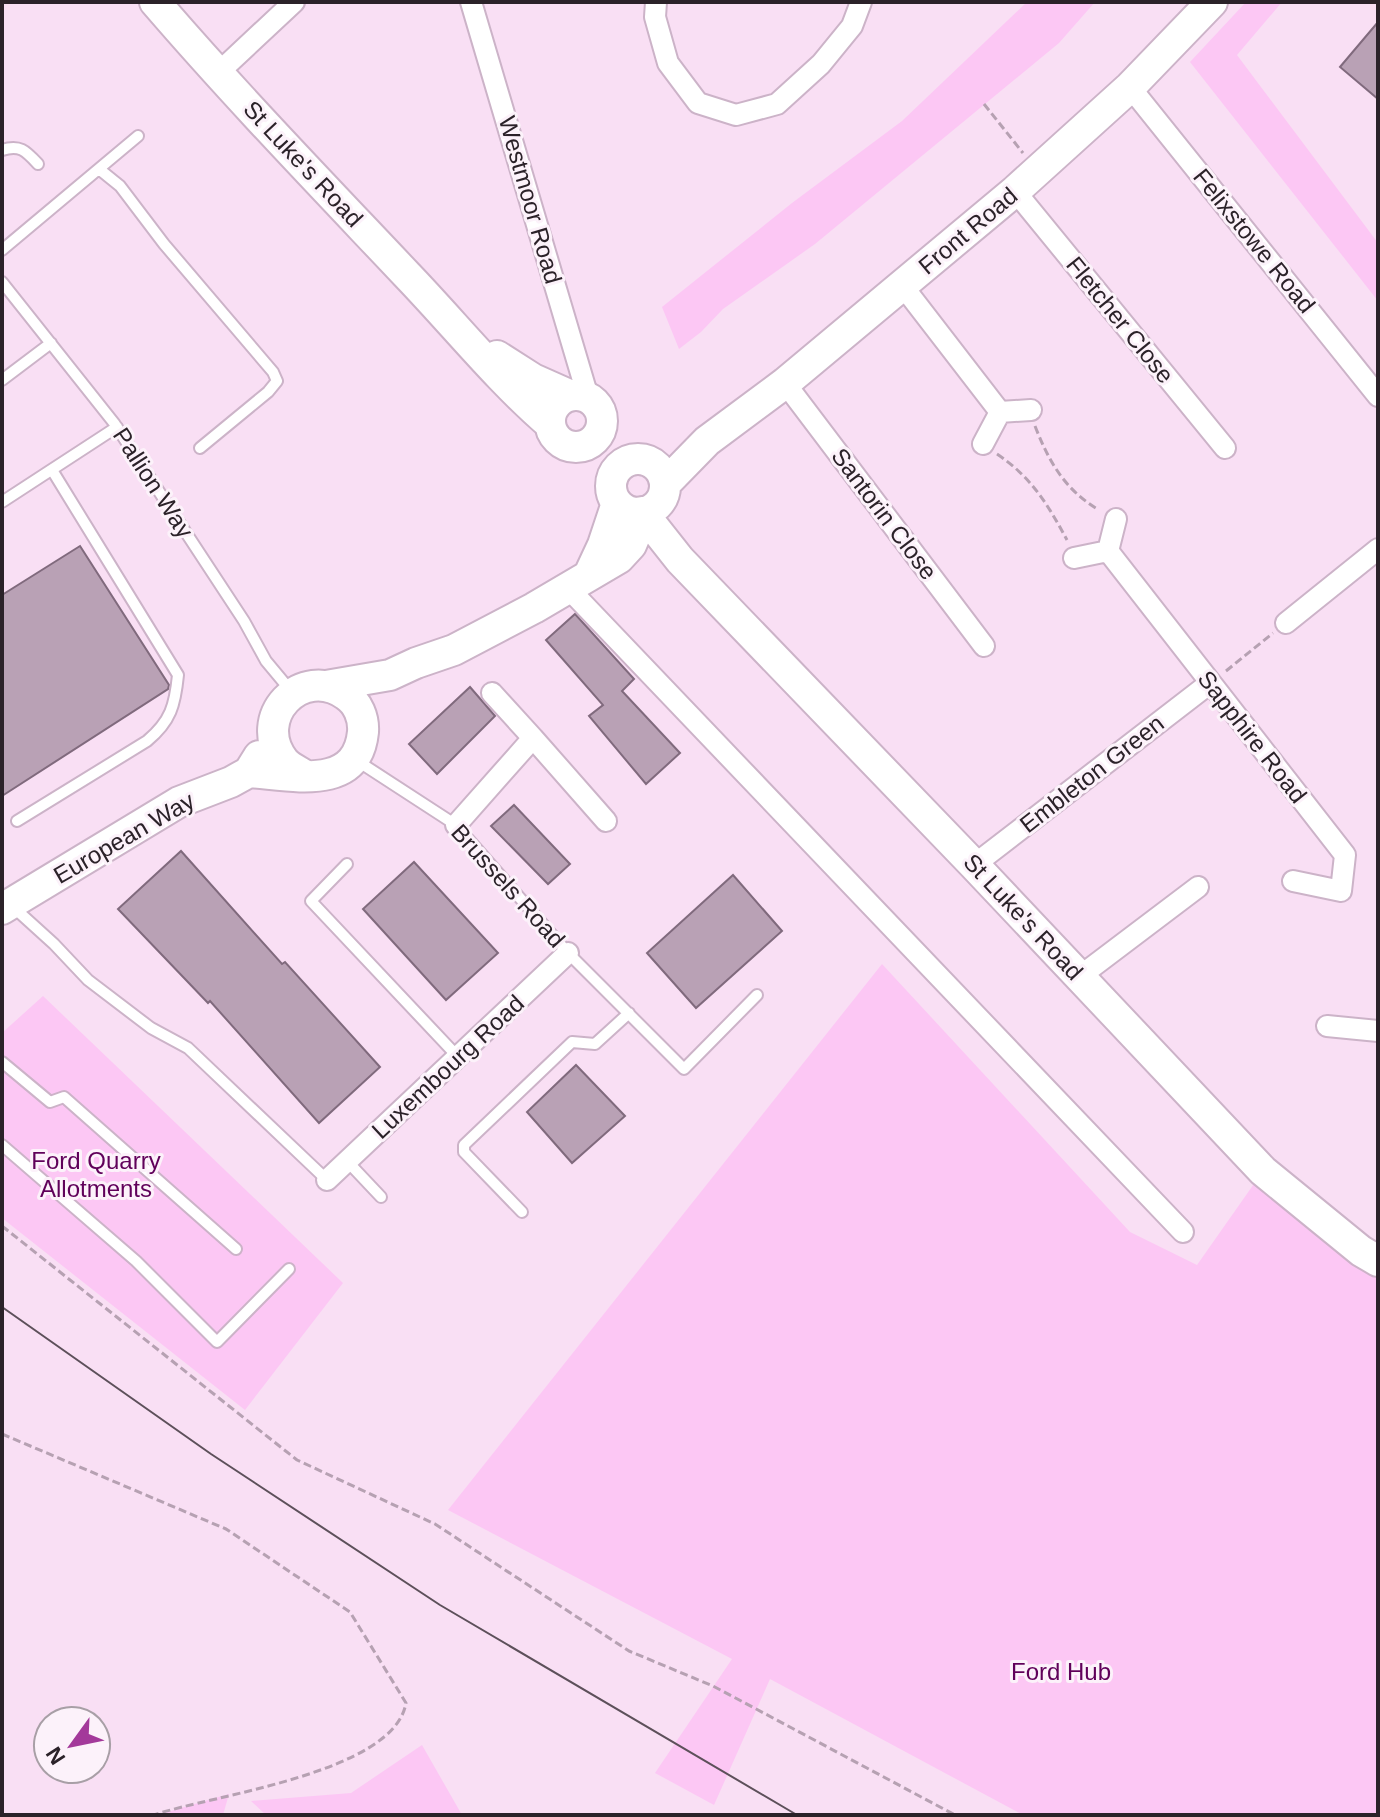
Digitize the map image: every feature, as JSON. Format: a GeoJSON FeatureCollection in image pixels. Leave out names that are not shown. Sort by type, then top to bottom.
{"type":"FeatureCollection","features":[{"type":"Feature","properties":{"kind":"street","name":"St Luke's Road"},"geometry":{"type":"LineString","coordinates":[[155,2],[217,74],[518,395],[559,435],[639,499],[680,560],[1263,1171],[1361,1251],[1378,1261]]}},
{"type":"Feature","properties":{"kind":"street"},"geometry":{"type":"LineString","coordinates":[[217,74],[294,2]]}},
{"type":"Feature","properties":{"kind":"street","name":"Westmoor Road"},"geometry":{"type":"LineString","coordinates":[[471,2],[586,403]]}},
{"type":"Feature","properties":{"kind":"street"},"geometry":{"type":"LineString","coordinates":[[656,2],[655,17],[668,63],[698,103],[736,115],[777,104],[821,64],[852,26],[861,2]]}},
{"type":"Feature","properties":{"kind":"street","name":"Front Road"},"geometry":{"type":"LineString","coordinates":[[707,441],[785,383],[1026,181],[1130,87],[1212,2]]}},
{"type":"Feature","properties":{"kind":"street","name":"Felixstowe Road"},"geometry":{"type":"LineString","coordinates":[[1130,87],[1378,396]]}},
{"type":"Feature","properties":{"kind":"street","name":"Fletcher Close"},"geometry":{"type":"LineString","coordinates":[[1026,181],[1225,448]]}},
{"type":"Feature","properties":{"kind":"street"},"geometry":{"type":"LineString","coordinates":[[902,285],[1000,412]]}},
{"type":"Feature","properties":{"kind":"street","name":"St Luke's Road"},"geometry":{"type":"LineString","coordinates":[[454,324],[495,356],[533,379],[586,403],[642,460],[657,467],[639,499]]}},
{"type":"Feature","properties":{"kind":"street","name":"Santorin Close"},"geometry":{"type":"LineString","coordinates":[[785,383],[984,646]]}},
{"type":"Feature","properties":{"kind":"street"},"geometry":{"type":"LineString","coordinates":[[586,403],[601,430],[585,446],[559,435],[555,405],[586,403]]}},
{"type":"Feature","properties":{"kind":"street"},"geometry":{"type":"LineString","coordinates":[[1000,412],[1031,410]]}},
{"type":"Feature","properties":{"kind":"street"},"geometry":{"type":"LineString","coordinates":[[983,444],[1000,412]]}},
{"type":"Feature","properties":{"kind":"street"},"geometry":{"type":"LineString","coordinates":[[304,775],[286,763],[274,744],[273,723],[281,703],[293,693],[308,686],[390,675],[454,650],[619,558],[631,545],[637,531],[639,499],[618,467],[626,462],[707,441]]}},
{"type":"Feature","properties":{"kind":"street"},"geometry":{"type":"LineString","coordinates":[[639,499],[707,441]]}},
{"type":"Feature","properties":{"kind":"street"},"geometry":{"type":"LineString","coordinates":[[1074,558],[1108,551],[1116,519]]}},
{"type":"Feature","properties":{"kind":"street"},"geometry":{"type":"LineString","coordinates":[[1286,623],[1378,549]]}},
{"type":"Feature","properties":{"kind":"street","name":"Sapphire Road"},"geometry":{"type":"LineString","coordinates":[[1108,551],[1345,855],[1341,891],[1293,881]]}},
{"type":"Feature","properties":{"kind":"street"},"geometry":{"type":"LineString","coordinates":[[578,582],[1183,1232]]}},
{"type":"Feature","properties":{"kind":"street"},"geometry":{"type":"LineString","coordinates":[[249,772],[317,777],[336,773],[354,759],[361,747],[364,724],[390,675]]}},
{"type":"Feature","properties":{"kind":"street","name":"Embleton Green"},"geometry":{"type":"LineString","coordinates":[[974,865],[1210,683]]}},
{"type":"Feature","properties":{"kind":"street"},"geometry":{"type":"LineString","coordinates":[[326,686],[344,693],[353,701],[364,724]]}},
{"type":"Feature","properties":{"kind":"street"},"geometry":{"type":"LineString","coordinates":[[492,693],[606,821]]}},
{"type":"Feature","properties":{"kind":"street"},"geometry":{"type":"LineString","coordinates":[[249,772],[274,736]]}},
{"type":"Feature","properties":{"kind":"street"},"geometry":{"type":"LineString","coordinates":[[456,825],[533,738]]}},
{"type":"Feature","properties":{"kind":"street","name":"European Way"},"geometry":{"type":"LineString","coordinates":[[6,907],[179,802],[249,772]]}},
{"type":"Feature","properties":{"kind":"street"},"geometry":{"type":"LineString","coordinates":[[1079,977],[1198,887]]}},
{"type":"Feature","properties":{"kind":"street","name":"Luxembourg Road"},"geometry":{"type":"LineString","coordinates":[[327,1180],[568,953]]}},
{"type":"Feature","properties":{"kind":"street"},"geometry":{"type":"LineString","coordinates":[[1327,1026],[1378,1031]]}},
{"type":"Feature","properties":{"kind":"lane"},"geometry":{"type":"LineString","coordinates":[[2,250],[138,136]]}},
{"type":"Feature","properties":{"kind":"lane"},"geometry":{"type":"LineString","coordinates":[[2,150],[12,147],[24,149],[38,164]]}},
{"type":"Feature","properties":{"kind":"lane"},"geometry":{"type":"LineString","coordinates":[[99,169],[120,186],[164,244],[273,372],[277,381],[200,448]]}},
{"type":"Feature","properties":{"kind":"lane","name":"Pallion Way"},"geometry":{"type":"LineString","coordinates":[[2,282],[117,427],[244,621],[266,661],[293,693]]}},
{"type":"Feature","properties":{"kind":"lane"},"geometry":{"type":"LineString","coordinates":[[2,380],[51,343]]}},
{"type":"Feature","properties":{"kind":"lane"},"geometry":{"type":"LineString","coordinates":[[2,502],[117,427]]}},
{"type":"Feature","properties":{"kind":"lane"},"geometry":{"type":"LineString","coordinates":[[17,821],[147,741],[161,729],[175,704],[178,675],[52,470]]}},
{"type":"Feature","properties":{"kind":"lane","name":"Brussels Road"},"geometry":{"type":"LineString","coordinates":[[354,759],[456,825],[568,953],[684,1069],[757,995]]}},
{"type":"Feature","properties":{"kind":"lane"},"geometry":{"type":"LineString","coordinates":[[347,864],[311,901],[459,1058]]}},
{"type":"Feature","properties":{"kind":"lane"},"geometry":{"type":"LineString","coordinates":[[6,907],[54,944],[88,980],[151,1028],[188,1048],[327,1180]]}},
{"type":"Feature","properties":{"kind":"lane"},"geometry":{"type":"LineString","coordinates":[[522,1212],[464,1152],[464,1145],[572,1042],[595,1044],[629,1013]]}},
{"type":"Feature","properties":{"kind":"lane"},"geometry":{"type":"LineString","coordinates":[[2,1062],[50,1102],[64,1097],[236,1249]]}},
{"type":"Feature","properties":{"kind":"lane"},"geometry":{"type":"LineString","coordinates":[[2,1145],[136,1261],[217,1342],[289,1269]]}},
{"type":"Feature","properties":{"kind":"lane"},"geometry":{"type":"LineString","coordinates":[[347,1161],[381,1197]]}},
{"type":"Feature","properties":{"kind":"path"},"geometry":{"type":"LineString","coordinates":[[984,104],[1026,181]]}},
{"type":"Feature","properties":{"kind":"path"},"geometry":{"type":"LineString","coordinates":[[1031,410],[1041,441],[1058,475],[1085,502],[1116,519]]}},
{"type":"Feature","properties":{"kind":"path"},"geometry":{"type":"LineString","coordinates":[[983,444],[1025,474],[1058,523],[1074,558]]}},
{"type":"Feature","properties":{"kind":"path"},"geometry":{"type":"LineString","coordinates":[[1210,683],[1286,623]]}},
{"type":"Feature","properties":{"kind":"path"},"geometry":{"type":"LineString","coordinates":[[2,1226],[297,1460],[435,1524],[629,1651],[713,1686],[955,1815]]}},
{"type":"Feature","properties":{"kind":"path"},"geometry":{"type":"LineString","coordinates":[[2,1434],[226,1529],[350,1612],[406,1703],[403,1718],[377,1742],[342,1761],[292,1781],[199,1801],[154,1815]]}},
{"type":"Feature","properties":{"kind":"green space"},"geometry":{"type":"Polygon","coordinates":[[[1027,2],[1095,2],[1059,43],[815,244],[723,309],[679,349],[662,307],[792,203],[902,121],[1027,2]]]}},
{"type":"Feature","properties":{"kind":"green space"},"geometry":{"type":"Polygon","coordinates":[[[1246,2],[1282,2],[1237,55],[1378,243],[1378,301],[1190,62],[1246,2]]]}},
{"type":"Feature","properties":{"kind":"green space","name":"Ford Hub"},"geometry":{"type":"Polygon","coordinates":[[[882,964],[1130,1232],[1197,1265],[1263,1171],[1378,1261],[1378,1815],[1023,1815],[770,1679],[714,1805],[655,1773],[732,1659],[448,1510],[882,964]]]}},
{"type":"Feature","properties":{"kind":"green space","name":"Ford Quarry Allotments"},"geometry":{"type":"Polygon","coordinates":[[[43,996],[343,1283],[245,1410],[2,1218],[2,1033],[43,996]]]}},
{"type":"Feature","properties":{"kind":"green space"},"geometry":{"type":"Polygon","coordinates":[[[422,1745],[462,1815],[266,1815],[251,1801],[351,1793],[422,1745]]]}},
{"type":"Feature","properties":{"kind":"green space"},"geometry":{"type":"Polygon","coordinates":[[[229,1794],[223,1815],[157,1815],[229,1794]]]}},
{"type":"Feature","properties":{"kind":"building"},"geometry":{"type":"Polygon","coordinates":[[[1378,22],[1378,99],[1340,67],[1378,22]]]}},
{"type":"Feature","properties":{"kind":"building"},"geometry":{"type":"Polygon","coordinates":[[[80,546],[169,685],[168,689],[2,796],[2,595],[80,546]]]}},
{"type":"Feature","properties":{"kind":"building"},"geometry":{"type":"Polygon","coordinates":[[[575,614],[634,679],[622,691],[680,753],[646,784],[589,716],[603,705],[546,640],[575,614]]]}},
{"type":"Feature","properties":{"kind":"building"},"geometry":{"type":"Polygon","coordinates":[[[470,687],[495,716],[437,774],[409,744],[470,687]]]}},
{"type":"Feature","properties":{"kind":"building"},"geometry":{"type":"Polygon","coordinates":[[[514,805],[570,864],[548,884],[491,826],[514,805]]]}},
{"type":"Feature","properties":{"kind":"building"},"geometry":{"type":"Polygon","coordinates":[[[181,851],[380,1067],[319,1123],[210,1001],[208,1003],[118,909],[181,851]]]}},
{"type":"Feature","properties":{"kind":"building"},"geometry":{"type":"Polygon","coordinates":[[[414,862],[498,953],[446,1000],[363,909],[414,862]]]}},
{"type":"Feature","properties":{"kind":"building"},"geometry":{"type":"Polygon","coordinates":[[[733,875],[782,931],[696,1008],[647,953],[733,875]]]}},
{"type":"Feature","properties":{"kind":"building"},"geometry":{"type":"Polygon","coordinates":[[[576,1065],[625,1116],[572,1163],[527,1112],[576,1065]]]}},
{"type":"Feature","properties":{"kind":"tram line"},"geometry":{"type":"LineString","coordinates":[[2,1307],[211,1454],[440,1605],[797,1815]]}}]}
